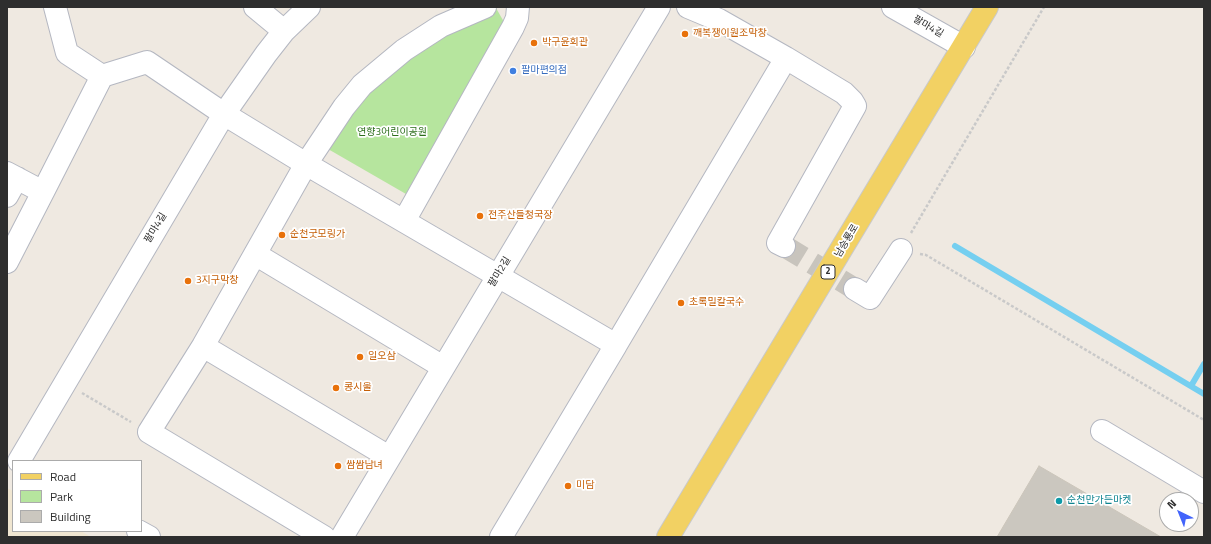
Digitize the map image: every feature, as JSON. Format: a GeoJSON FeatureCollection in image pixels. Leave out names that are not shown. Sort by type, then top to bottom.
{"type":"FeatureCollection","features":[{"type":"Feature","properties":{"kind":"main road","name":"남승룡로"},"geometry":{"type":"LineString","coordinates":[[668,537],[987,7]]}},
{"type":"Feature","properties":{"kind":"street"},"geometry":{"type":"LineString","coordinates":[[55,7],[68,53],[102,76]]}},
{"type":"Feature","properties":{"kind":"street"},"geometry":{"type":"LineString","coordinates":[[255,7],[284,32]]}},
{"type":"Feature","properties":{"kind":"street","name":"팔마4길"},"geometry":{"type":"LineString","coordinates":[[20,460],[224,114],[266,54],[284,32],[309,7]]}},
{"type":"Feature","properties":{"kind":"street"},"geometry":{"type":"LineString","coordinates":[[324,537],[149,432],[203,346],[306,164],[344,107],[362,85],[404,50],[441,26],[485,7]]}},
{"type":"Feature","properties":{"kind":"street"},"geometry":{"type":"LineString","coordinates":[[404,221],[513,27],[517,18],[518,7]]}},
{"type":"Feature","properties":{"kind":"street","name":"팔마2길"},"geometry":{"type":"LineString","coordinates":[[342,537],[659,7]]}},
{"type":"Feature","properties":{"kind":"street"},"geometry":{"type":"LineString","coordinates":[[688,7],[719,20],[786,58],[844,93],[855,106],[778,243],[784,246]]}},
{"type":"Feature","properties":{"kind":"street","name":"팔마4길"},"geometry":{"type":"LineString","coordinates":[[893,7],[964,47]]}},
{"type":"Feature","properties":{"kind":"street"},"geometry":{"type":"LineString","coordinates":[[501,537],[786,58]]}},
{"type":"Feature","properties":{"kind":"street"},"geometry":{"type":"LineString","coordinates":[[7,262],[102,76],[147,62],[224,114],[306,164],[616,345]]}},
{"type":"Feature","properties":{"kind":"street"},"geometry":{"type":"LineString","coordinates":[[10,182],[43,192]]}},
{"type":"Feature","properties":{"kind":"street"},"geometry":{"type":"LineString","coordinates":[[855,289],[870,298],[901,250]]}},
{"type":"Feature","properties":{"kind":"street"},"geometry":{"type":"LineString","coordinates":[[255,254],[443,367]]}},
{"type":"Feature","properties":{"kind":"street"},"geometry":{"type":"LineString","coordinates":[[203,346],[389,457]]}},
{"type":"Feature","properties":{"kind":"street"},"geometry":{"type":"LineString","coordinates":[[1102,432],[1204,492]]}},
{"type":"Feature","properties":{"kind":"street"},"geometry":{"type":"LineString","coordinates":[[7,454],[17,460]]}},
{"type":"Feature","properties":{"kind":"street"},"geometry":{"type":"LineString","coordinates":[[140,532],[149,537]]}},
{"type":"Feature","properties":{"kind":"path"},"geometry":{"type":"LineString","coordinates":[[1044,7],[901,250],[926,255],[1204,420]]}},
{"type":"Feature","properties":{"kind":"path"},"geometry":{"type":"LineString","coordinates":[[64,383],[149,432]]}},
{"type":"Feature","properties":{"kind":"shaded area"},"geometry":{"type":"Polygon","coordinates":[[[7,488],[12,490],[12,532],[83,532],[91,537],[7,537],[7,488]]]}},
{"type":"Feature","properties":{"kind":"green space","name":"연향3어린이공원"},"geometry":{"type":"Polygon","coordinates":[[[496,8],[504,22],[406,194],[328,149],[344,123],[371,90],[424,44],[496,8]]]}},
{"type":"Feature","properties":{"kind":"building","name":"순천만가든마켓"},"geometry":{"type":"Polygon","coordinates":[[[1039,466],[1161,537],[997,537],[1039,466]]]}},
{"type":"Feature","properties":{"kind":"waterway"},"geometry":{"type":"LineString","coordinates":[[955,246],[1204,394]]}},
{"type":"Feature","properties":{"kind":"waterway"},"geometry":{"type":"LineString","coordinates":[[1191,386],[1204,364]]}},
{"type":"Feature","properties":{"kind":"tunnel"},"geometry":{"type":"LineString","coordinates":[[784,246],[855,289]]}},
{"type":"Feature","properties":{"kind":"place","name":"깨복쟁이원조막창"},"geometry":{"type":"Point","coordinates":[685,34]}},
{"type":"Feature","properties":{"kind":"place","name":"박구윤회관"},"geometry":{"type":"Point","coordinates":[534,43]}},
{"type":"Feature","properties":{"kind":"place","name":"팔마편의점"},"geometry":{"type":"Point","coordinates":[513,71]}},
{"type":"Feature","properties":{"kind":"place","name":"전주산들청국장"},"geometry":{"type":"Point","coordinates":[480,216]}},
{"type":"Feature","properties":{"kind":"place","name":"순천굿모링가"},"geometry":{"type":"Point","coordinates":[282,235]}},
{"type":"Feature","properties":{"kind":"place","name":"3지구막창"},"geometry":{"type":"Point","coordinates":[188,281]}},
{"type":"Feature","properties":{"kind":"place","name":"초록밀칼국수"},"geometry":{"type":"Point","coordinates":[681,303]}},
{"type":"Feature","properties":{"kind":"place","name":"일오삼"},"geometry":{"type":"Point","coordinates":[360,357]}},
{"type":"Feature","properties":{"kind":"place","name":"콩시울"},"geometry":{"type":"Point","coordinates":[336,388]}},
{"type":"Feature","properties":{"kind":"place","name":"쌈쌈남녀"},"geometry":{"type":"Point","coordinates":[338,466]}},
{"type":"Feature","properties":{"kind":"place","name":"미담"},"geometry":{"type":"Point","coordinates":[568,486]}},
{"type":"Feature","properties":{"kind":"place","name":"순천만가든마켓"},"geometry":{"type":"Point","coordinates":[1059,501]}}]}
